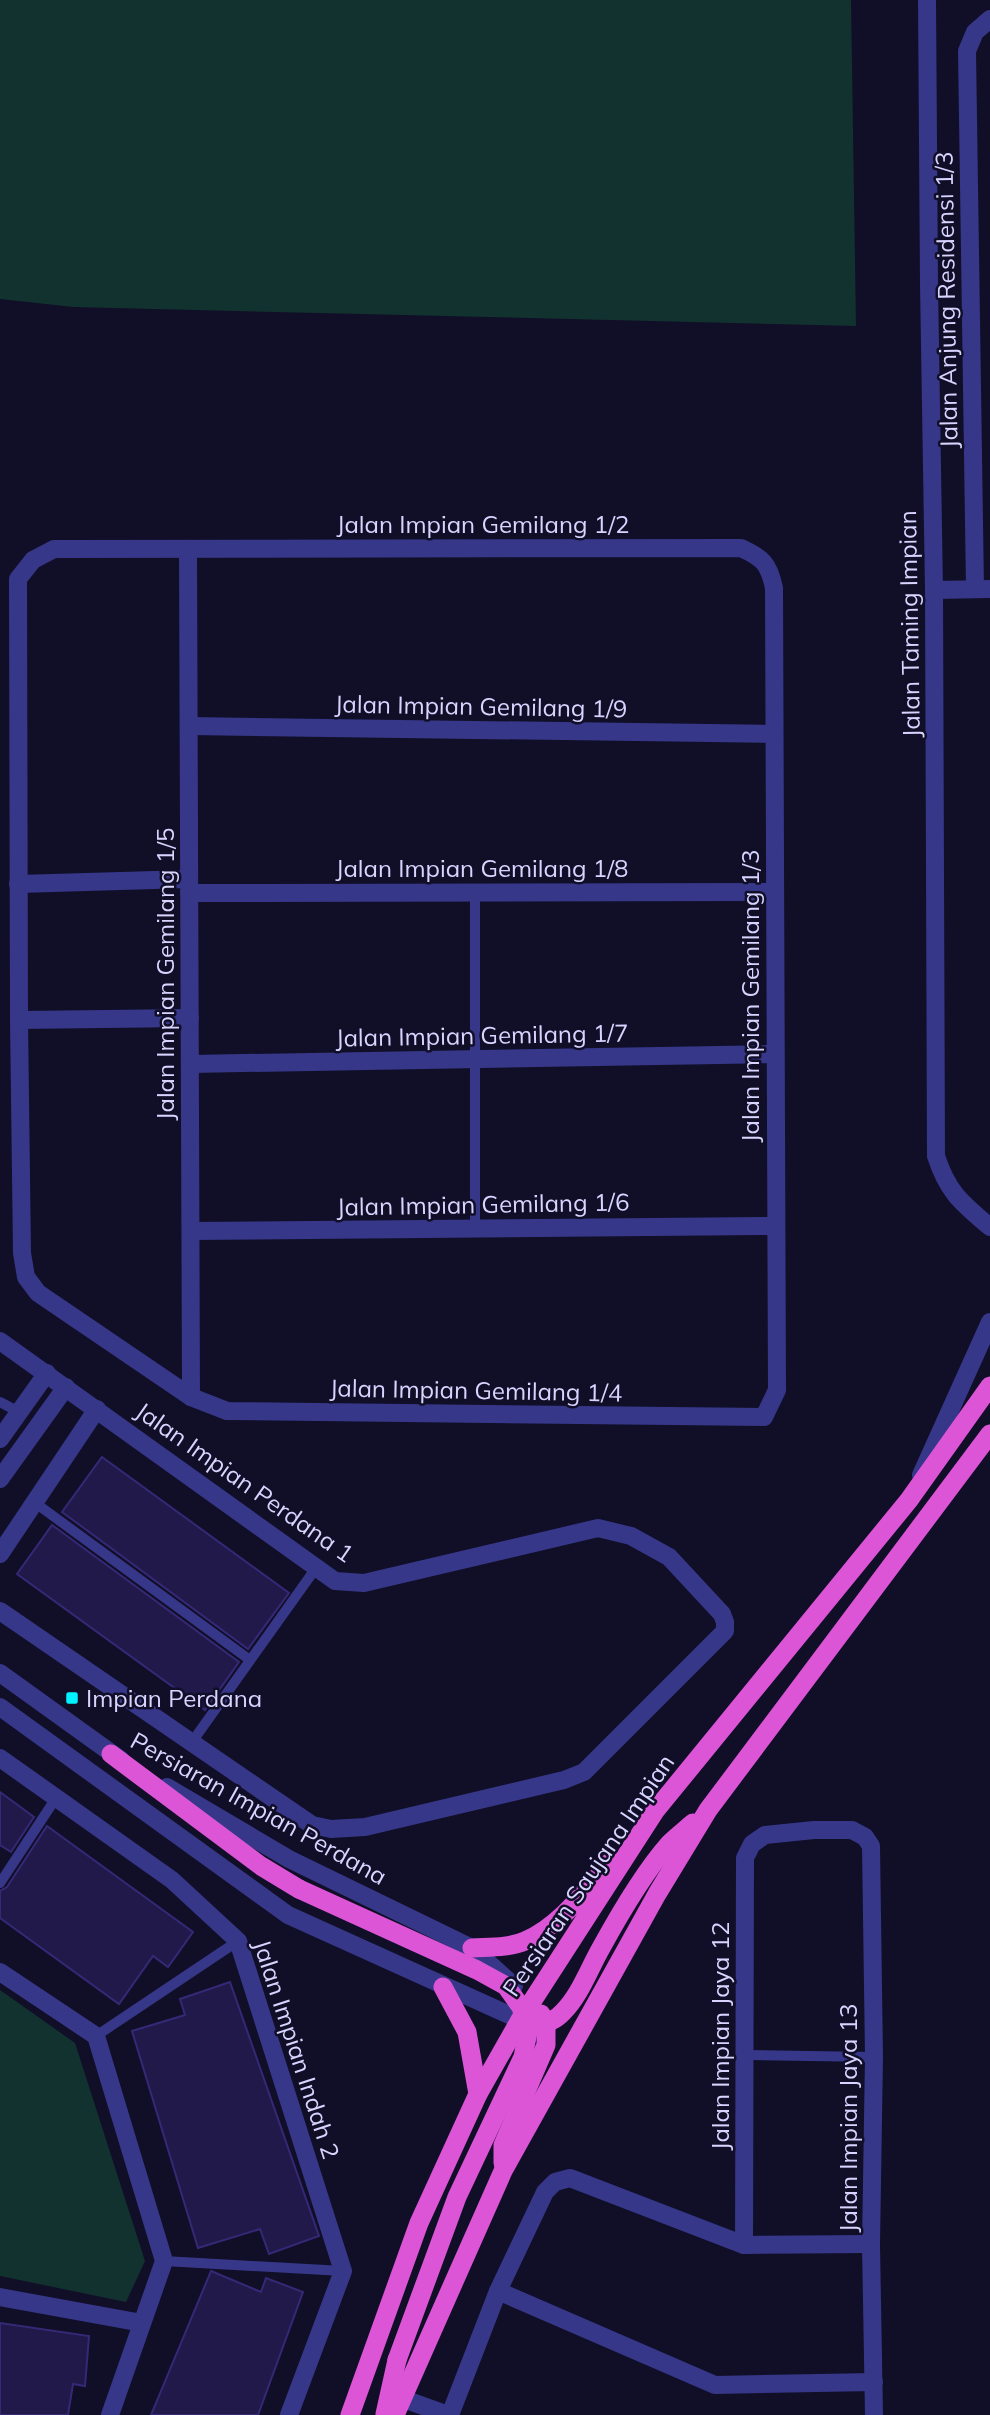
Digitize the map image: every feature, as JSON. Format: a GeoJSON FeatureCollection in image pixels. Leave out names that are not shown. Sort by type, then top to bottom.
{"type":"FeatureCollection","features":[{"type":"Feature","properties":{"kind":"highway","name":"Persiaran Saujana Impian"},"geometry":{"type":"LineString","coordinates":[[350,2415],[419,2223],[478,2094],[525,2012],[655,1811],[909,1500],[990,1386]]}},
{"type":"Feature","properties":{"kind":"highway"},"geometry":{"type":"LineString","coordinates":[[398,2406],[503,2171],[657,1894],[708,1810],[990,1434]]}},
{"type":"Feature","properties":{"kind":"highway"},"geometry":{"type":"LineString","coordinates":[[111,1754],[261,1866],[299,1889],[477,1970],[506,1986],[521,2007],[528,2032],[523,2057],[457,2197],[397,2360],[385,2415]]}},
{"type":"Feature","properties":{"kind":"highway"},"geometry":{"type":"LineString","coordinates":[[525,2012],[538,2025],[547,2024],[562,2014],[653,1865],[669,1844],[708,1810]]}},
{"type":"Feature","properties":{"kind":"highway"},"geometry":{"type":"LineString","coordinates":[[472,1948],[499,1947],[524,1942],[545,1930],[567,1910],[655,1811]]}},
{"type":"Feature","properties":{"kind":"highway"},"geometry":{"type":"LineString","coordinates":[[443,1987],[467,2032],[478,2094]]}},
{"type":"Feature","properties":{"kind":"highway"},"geometry":{"type":"LineString","coordinates":[[503,2171],[503,2146],[546,2045],[547,2024]]}},
{"type":"Feature","properties":{"kind":"street","name":"Jalan Taming Impian"},"geometry":{"type":"LineString","coordinates":[[928,0],[936,1156],[943,1180],[960,1202],[990,1227]]}},
{"type":"Feature","properties":{"kind":"street","name":"Jalan Anjung Residensi 1/3"},"geometry":{"type":"LineString","coordinates":[[982,589],[967,51],[975,32],[990,19]]}},
{"type":"Feature","properties":{"kind":"street","name":"Jalan Impian Gemilang 1/2"},"geometry":{"type":"LineString","coordinates":[[18,884],[18,579],[33,560],[54,550],[741,548],[758,556],[771,570]]}},
{"type":"Feature","properties":{"kind":"street","name":"Jalan Impian Gemilang 1/5"},"geometry":{"type":"LineString","coordinates":[[188,550],[191,1397]]}},
{"type":"Feature","properties":{"kind":"street","name":"Jalan Impian Gemilang 1/3"},"geometry":{"type":"LineString","coordinates":[[764,1418],[778,1390],[774,588],[771,570]]}},
{"type":"Feature","properties":{"kind":"street"},"geometry":{"type":"LineString","coordinates":[[934,590],[982,589]]}},
{"type":"Feature","properties":{"kind":"street","name":"Jalan Impian Gemilang 1/9"},"geometry":{"type":"LineString","coordinates":[[188,726],[774,734]]}},
{"type":"Feature","properties":{"kind":"street"},"geometry":{"type":"LineString","coordinates":[[0,843],[19,844]]}},
{"type":"Feature","properties":{"kind":"street","name":"Jalan Impian Gemilang 1/8"},"geometry":{"type":"LineString","coordinates":[[18,884],[475,892],[775,892]]}},
{"type":"Feature","properties":{"kind":"street","name":"Jalan Impian Gemilang 1/4"},"geometry":{"type":"LineString","coordinates":[[18,884],[22,1253],[26,1277],[38,1293],[191,1397],[227,1411],[764,1418]]}},
{"type":"Feature","properties":{"kind":"street"},"geometry":{"type":"LineString","coordinates":[[19,1020],[190,1018]]}},
{"type":"Feature","properties":{"kind":"street","name":"Jalan Impian Gemilang 1/7"},"geometry":{"type":"LineString","coordinates":[[190,1064],[775,1054]]}},
{"type":"Feature","properties":{"kind":"street","name":"Jalan Impian Gemilang 1/6"},"geometry":{"type":"LineString","coordinates":[[191,1231],[776,1226]]}},
{"type":"Feature","properties":{"kind":"street"},"geometry":{"type":"LineString","coordinates":[[909,1500],[990,1322]]}},
{"type":"Feature","properties":{"kind":"street","name":"Jalan Impian Perdana 1"},"geometry":{"type":"LineString","coordinates":[[0,1341],[335,1581],[364,1583],[598,1528],[631,1536],[670,1557],[722,1614],[725,1622],[725,1631],[584,1772],[564,1780],[365,1827],[331,1829],[312,1825],[191,1742]]}},
{"type":"Feature","properties":{"kind":"street"},"geometry":{"type":"LineString","coordinates":[[0,1439],[47,1373]]}},
{"type":"Feature","properties":{"kind":"street"},"geometry":{"type":"LineString","coordinates":[[0,1479],[66,1387]]}},
{"type":"Feature","properties":{"kind":"street"},"geometry":{"type":"LineString","coordinates":[[0,1554],[97,1409]]}},
{"type":"Feature","properties":{"kind":"street"},"geometry":{"type":"LineString","coordinates":[[0,1611],[191,1742]]}},
{"type":"Feature","properties":{"kind":"street","name":"Persiaran Impian Perdana"},"geometry":{"type":"LineString","coordinates":[[0,1673],[111,1754],[289,1859],[472,1948],[508,1979],[525,2012]]}},
{"type":"Feature","properties":{"kind":"street"},"geometry":{"type":"LineString","coordinates":[[0,1707],[288,1915],[443,1987],[525,2012]]}},
{"type":"Feature","properties":{"kind":"street","name":"Jalan Impian Indah 2"},"geometry":{"type":"LineString","coordinates":[[0,1758],[172,1880],[238,1941],[343,2271]]}},
{"type":"Feature","properties":{"kind":"street","name":"Jalan Impian Jaya 13"},"geometry":{"type":"LineString","coordinates":[[765,1835],[814,1830],[852,1830],[864,1837],[871,1846],[874,2415]]}},
{"type":"Feature","properties":{"kind":"street","name":"Jalan Impian Jaya 12"},"geometry":{"type":"LineString","coordinates":[[744,2245],[745,1858],[752,1844],[765,1835]]}},
{"type":"Feature","properties":{"kind":"street"},"geometry":{"type":"LineString","coordinates":[[0,1972],[96,2036],[164,2261],[110,2415]]}},
{"type":"Feature","properties":{"kind":"street"},"geometry":{"type":"LineString","coordinates":[[398,2406],[449,2415],[498,2291],[545,2192],[555,2182],[570,2178],[744,2245],[871,2244]]}},
{"type":"Feature","properties":{"kind":"street"},"geometry":{"type":"LineString","coordinates":[[289,2415],[343,2271]]}},
{"type":"Feature","properties":{"kind":"street"},"geometry":{"type":"LineString","coordinates":[[498,2291],[715,2385],[874,2382]]}},
{"type":"Feature","properties":{"kind":"street"},"geometry":{"type":"LineString","coordinates":[[0,2297],[142,2323]]}},
{"type":"Feature","properties":{"kind":"lane"},"geometry":{"type":"LineString","coordinates":[[475,892],[475,1228]]}},
{"type":"Feature","properties":{"kind":"lane"},"geometry":{"type":"LineString","coordinates":[[0,1402],[19,1412]]}},
{"type":"Feature","properties":{"kind":"lane"},"geometry":{"type":"LineString","coordinates":[[34,1502],[250,1660]]}},
{"type":"Feature","properties":{"kind":"lane"},"geometry":{"type":"LineString","coordinates":[[191,1742],[316,1568]]}},
{"type":"Feature","properties":{"kind":"lane"},"geometry":{"type":"LineString","coordinates":[[0,1883],[56,1798]]}},
{"type":"Feature","properties":{"kind":"lane"},"geometry":{"type":"LineString","coordinates":[[96,2036],[238,1941]]}},
{"type":"Feature","properties":{"kind":"lane"},"geometry":{"type":"LineString","coordinates":[[744,2055],[874,2057]]}},
{"type":"Feature","properties":{"kind":"lane"},"geometry":{"type":"LineString","coordinates":[[164,2261],[343,2271]]}},
{"type":"Feature","properties":{"kind":"green space"},"geometry":{"type":"Polygon","coordinates":[[[0,0],[851,0],[856,326],[73,307],[0,299],[0,0]]]}},
{"type":"Feature","properties":{"kind":"green space"},"geometry":{"type":"Polygon","coordinates":[[[0,1990],[75,2043],[145,2261],[126,2302],[0,2276],[0,1990]]]}},
{"type":"Feature","properties":{"kind":"building"},"geometry":{"type":"Polygon","coordinates":[[[102,1457],[289,1593],[248,1649],[62,1512],[102,1457]]]}},
{"type":"Feature","properties":{"kind":"building"},"geometry":{"type":"Polygon","coordinates":[[[52,1525],[239,1662],[205,1710],[17,1574],[52,1525]]]}},
{"type":"Feature","properties":{"kind":"building"},"geometry":{"type":"Polygon","coordinates":[[[0,1792],[34,1817],[11,1852],[0,1845],[0,1792]]]}},
{"type":"Feature","properties":{"kind":"building"},"geometry":{"type":"Polygon","coordinates":[[[47,1826],[193,1932],[168,1967],[153,1956],[119,2004],[0,1918],[0,1891],[7,1887],[47,1826]]]}},
{"type":"Feature","properties":{"kind":"building"},"geometry":{"type":"Polygon","coordinates":[[[230,1982],[319,2236],[269,2254],[260,2229],[198,2248],[132,2031],[185,2015],[180,1999],[230,1982]]]}},
{"type":"Feature","properties":{"kind":"building"},"geometry":{"type":"Polygon","coordinates":[[[211,2271],[261,2292],[266,2278],[303,2292],[258,2415],[151,2415],[211,2271]]]}},
{"type":"Feature","properties":{"kind":"building"},"geometry":{"type":"Polygon","coordinates":[[[0,2323],[89,2336],[85,2386],[73,2384],[68,2415],[0,2415],[0,2323]]]}},
{"type":"Feature","properties":{"kind":"place","name":"Impian Perdana"},"geometry":{"type":"Point","coordinates":[72,1698]}}]}
